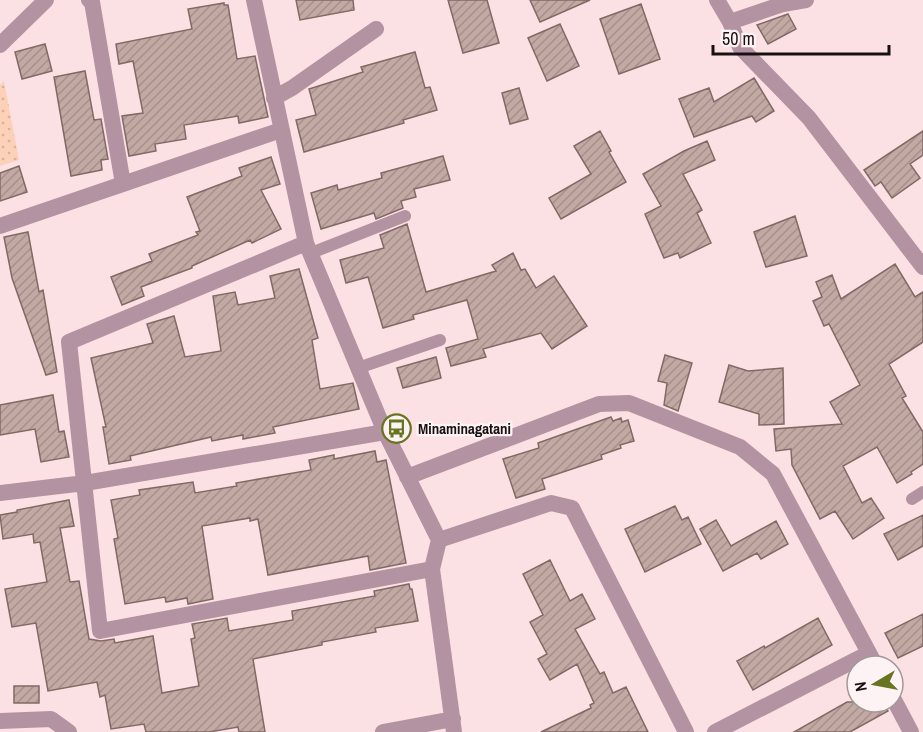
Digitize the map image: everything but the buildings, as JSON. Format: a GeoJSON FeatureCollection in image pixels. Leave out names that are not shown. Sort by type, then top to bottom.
{"type":"FeatureCollection","features":[{"type":"Feature","properties":{"kind":"street"},"geometry":{"type":"LineString","coordinates":[[0,45],[46,0]]}},
{"type":"Feature","properties":{"kind":"street"},"geometry":{"type":"LineString","coordinates":[[89,0],[92,2],[123,184]]}},
{"type":"Feature","properties":{"kind":"street"},"geometry":{"type":"LineString","coordinates":[[254,0],[280,129],[309,248],[385,432],[439,540],[432,569],[454,726],[383,732]]}},
{"type":"Feature","properties":{"kind":"street"},"geometry":{"type":"LineString","coordinates":[[717,0],[730,22],[740,48],[809,118],[923,267]]}},
{"type":"Feature","properties":{"kind":"street"},"geometry":{"type":"LineString","coordinates":[[730,22],[783,4],[806,0]]}},
{"type":"Feature","properties":{"kind":"street"},"geometry":{"type":"LineString","coordinates":[[274,98],[292,88],[376,29]]}},
{"type":"Feature","properties":{"kind":"street"},"geometry":{"type":"LineString","coordinates":[[0,226],[280,129]]}},
{"type":"Feature","properties":{"kind":"street"},"geometry":{"type":"LineString","coordinates":[[309,248],[69,342],[100,631],[432,569]]}},
{"type":"Feature","properties":{"kind":"street"},"geometry":{"type":"LineString","coordinates":[[407,477],[599,404],[629,403],[740,447],[773,474],[869,654]]}},
{"type":"Feature","properties":{"kind":"street"},"geometry":{"type":"LineString","coordinates":[[0,494],[85,483],[385,432]]}},
{"type":"Feature","properties":{"kind":"street"},"geometry":{"type":"LineString","coordinates":[[439,540],[551,503],[572,508],[686,732]]}},
{"type":"Feature","properties":{"kind":"street"},"geometry":{"type":"LineString","coordinates":[[715,732],[845,672]]}},
{"type":"Feature","properties":{"kind":"street"},"geometry":{"type":"LineString","coordinates":[[901,714],[911,732]]}},
{"type":"Feature","properties":{"kind":"street"},"geometry":{"type":"LineString","coordinates":[[0,721],[51,719],[69,732]]}},
{"type":"Feature","properties":{"kind":"lane"},"geometry":{"type":"LineString","coordinates":[[309,248],[405,216]]}},
{"type":"Feature","properties":{"kind":"lane"},"geometry":{"type":"LineString","coordinates":[[358,368],[440,340]]}},
{"type":"Feature","properties":{"kind":"lane"},"geometry":{"type":"LineString","coordinates":[[912,499],[923,492]]}},
{"type":"Feature","properties":{"kind":"shaded area"},"geometry":{"type":"Polygon","coordinates":[[[4,81],[19,160],[0,166],[0,85],[4,81]]]}},
{"type":"Feature","properties":{"kind":"place","name":"Minaminagatani"},"geometry":{"type":"Point","coordinates":[397,429]}}]}
